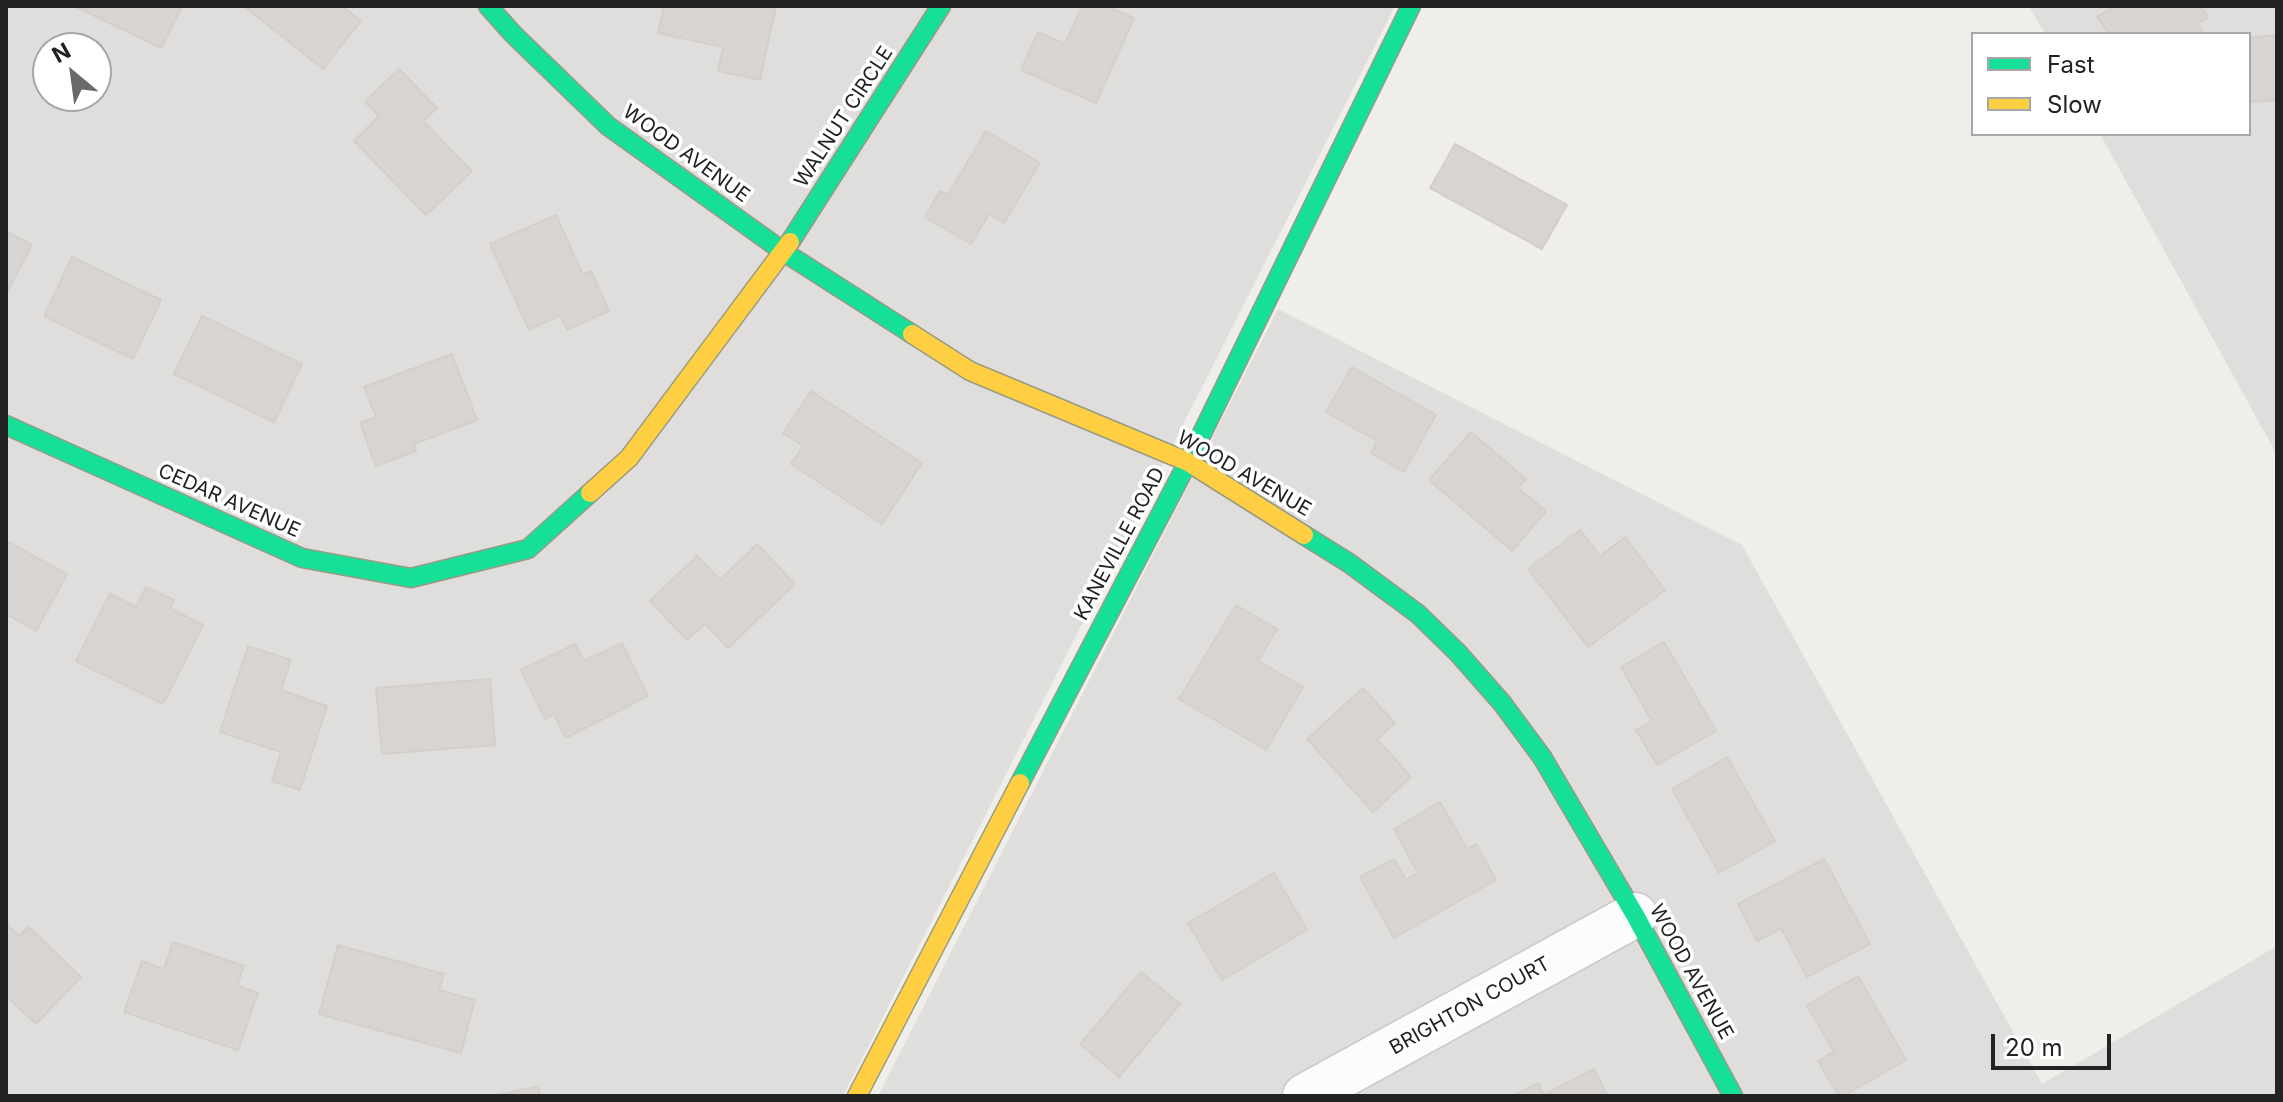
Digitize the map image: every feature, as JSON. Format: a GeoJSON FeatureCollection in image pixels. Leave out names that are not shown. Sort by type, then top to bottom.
{"type":"FeatureCollection","features":[{"type":"Feature","properties":{"kind":"street","name":"WOOD AVENUE"},"geometry":{"type":"LineString","coordinates":[[488,6],[608,126],[784,252],[970,371],[1188,462],[1349,563],[1418,614],[1502,703],[1542,757],[1635,915],[1733,1096]]}},
{"type":"Feature","properties":{"kind":"street","name":"WALNUT CIRCLE"},"geometry":{"type":"LineString","coordinates":[[784,252],[941,6]]}},
{"type":"Feature","properties":{"kind":"street","name":"KANEVILLE ROAD"},"geometry":{"type":"LineString","coordinates":[[857,1096],[1188,462],[1411,6]]}},
{"type":"Feature","properties":{"kind":"street","name":"CEDAR AVENUE"},"geometry":{"type":"LineString","coordinates":[[6,425],[302,558],[411,578],[528,549],[629,458],[784,252]]}},
{"type":"Feature","properties":{"kind":"street","name":"BRIGHTON COURT"},"geometry":{"type":"LineString","coordinates":[[1305,1096],[1635,915]]}},
{"type":"Feature","properties":{"kind":"shaded area"},"geometry":{"type":"Polygon","coordinates":[[[6,6],[1395,6],[843,1096],[6,1096],[6,6]]]}},
{"type":"Feature","properties":{"kind":"shaded area"},"geometry":{"type":"Polygon","coordinates":[[[2029,6],[2277,6],[2277,455],[2101,136],[2251,136],[2251,32],[2044,32],[2029,6]]]}},
{"type":"Feature","properties":{"kind":"shaded area"},"geometry":{"type":"Polygon","coordinates":[[[1278,309],[1742,545],[2042,1084],[2277,946],[2277,1096],[878,1096],[1278,309]]]}},
{"type":"Feature","properties":{"kind":"building"},"geometry":{"type":"Polygon","coordinates":[[[74,6],[182,6],[161,48],[74,6]]]}},
{"type":"Feature","properties":{"kind":"building"},"geometry":{"type":"Polygon","coordinates":[[[244,6],[342,6],[361,21],[323,69],[244,6]]]}},
{"type":"Feature","properties":{"kind":"building"},"geometry":{"type":"Polygon","coordinates":[[[664,6],[776,6],[760,80],[718,71],[723,47],[658,33],[664,6]]]}},
{"type":"Feature","properties":{"kind":"building"},"geometry":{"type":"Polygon","coordinates":[[[1082,6],[1106,6],[1134,18],[1096,103],[1021,70],[1038,32],[1065,44],[1082,6]]]}},
{"type":"Feature","properties":{"kind":"building"},"geometry":{"type":"Polygon","coordinates":[[[2114,6],[2201,6],[2208,17],[2197,24],[2203,32],[2108,32],[2097,17],[2114,6]]]}},
{"type":"Feature","properties":{"kind":"building"},"geometry":{"type":"Polygon","coordinates":[[[2277,35],[2277,100],[2251,102],[2251,38],[2277,35]]]}},
{"type":"Feature","properties":{"kind":"building"},"geometry":{"type":"Polygon","coordinates":[[[399,69],[437,108],[423,121],[472,171],[426,215],[354,141],[379,116],[365,102],[399,69]]]}},
{"type":"Feature","properties":{"kind":"building"},"geometry":{"type":"Polygon","coordinates":[[[986,131],[1040,163],[1004,223],[989,214],[971,244],[925,217],[940,191],[948,195],[986,131]]]}},
{"type":"Feature","properties":{"kind":"building"},"geometry":{"type":"Polygon","coordinates":[[[1455,144],[1567,205],[1542,249],[1430,188],[1455,144]]]}},
{"type":"Feature","properties":{"kind":"building"},"geometry":{"type":"Polygon","coordinates":[[[556,215],[583,275],[591,271],[609,311],[567,330],[560,315],[529,330],[490,244],[556,215]]]}},
{"type":"Feature","properties":{"kind":"building"},"geometry":{"type":"Polygon","coordinates":[[[6,231],[32,245],[6,294],[6,231]]]}},
{"type":"Feature","properties":{"kind":"building"},"geometry":{"type":"Polygon","coordinates":[[[72,257],[161,300],[133,359],[44,316],[72,257]]]}},
{"type":"Feature","properties":{"kind":"building"},"geometry":{"type":"Polygon","coordinates":[[[202,316],[302,364],[274,422],[174,374],[202,316]]]}},
{"type":"Feature","properties":{"kind":"building"},"geometry":{"type":"Polygon","coordinates":[[[452,354],[477,420],[414,444],[416,451],[376,466],[360,423],[376,417],[364,387],[452,354]]]}},
{"type":"Feature","properties":{"kind":"building"},"geometry":{"type":"Polygon","coordinates":[[[1352,367],[1436,415],[1404,472],[1371,453],[1377,441],[1326,412],[1352,367]]]}},
{"type":"Feature","properties":{"kind":"building"},"geometry":{"type":"Polygon","coordinates":[[[811,391],[922,463],[882,524],[791,464],[803,446],[783,433],[811,391]]]}},
{"type":"Feature","properties":{"kind":"building"},"geometry":{"type":"Polygon","coordinates":[[[1471,432],[1526,479],[1518,488],[1546,511],[1512,551],[1429,480],[1471,432]]]}},
{"type":"Feature","properties":{"kind":"building"},"geometry":{"type":"Polygon","coordinates":[[[1580,530],[1600,556],[1625,537],[1665,590],[1588,647],[1528,569],[1580,530]]]}},
{"type":"Feature","properties":{"kind":"building"},"geometry":{"type":"Polygon","coordinates":[[[6,541],[67,574],[36,631],[6,614],[6,541]]]}},
{"type":"Feature","properties":{"kind":"building"},"geometry":{"type":"Polygon","coordinates":[[[757,544],[795,584],[728,648],[705,624],[687,640],[650,601],[697,556],[720,580],[757,544]]]}},
{"type":"Feature","properties":{"kind":"building"},"geometry":{"type":"Polygon","coordinates":[[[146,587],[174,600],[170,608],[203,625],[163,704],[76,661],[110,594],[136,607],[146,587]]]}},
{"type":"Feature","properties":{"kind":"building"},"geometry":{"type":"Polygon","coordinates":[[[1236,605],[1277,629],[1258,661],[1303,687],[1266,750],[1179,699],[1236,605]]]}},
{"type":"Feature","properties":{"kind":"building"},"geometry":{"type":"Polygon","coordinates":[[[1664,642],[1716,731],[1657,765],[1636,730],[1652,721],[1621,667],[1664,642]]]}},
{"type":"Feature","properties":{"kind":"building"},"geometry":{"type":"Polygon","coordinates":[[[622,643],[648,696],[566,738],[554,714],[545,719],[521,670],[575,644],[584,661],[622,643]]]}},
{"type":"Feature","properties":{"kind":"building"},"geometry":{"type":"Polygon","coordinates":[[[248,646],[291,660],[281,690],[327,706],[300,790],[272,781],[281,752],[220,732],[248,646]]]}},
{"type":"Feature","properties":{"kind":"building"},"geometry":{"type":"Polygon","coordinates":[[[490,679],[495,745],[382,754],[376,688],[490,679]]]}},
{"type":"Feature","properties":{"kind":"building"},"geometry":{"type":"Polygon","coordinates":[[[1363,688],[1395,723],[1377,739],[1411,777],[1373,812],[1307,739],[1363,688]]]}},
{"type":"Feature","properties":{"kind":"building"},"geometry":{"type":"Polygon","coordinates":[[[1727,757],[1775,841],[1719,873],[1672,789],[1727,757]]]}},
{"type":"Feature","properties":{"kind":"building"},"geometry":{"type":"Polygon","coordinates":[[[1440,802],[1467,849],[1476,844],[1496,880],[1394,938],[1360,877],[1394,859],[1406,880],[1418,873],[1394,829],[1440,802]]]}},
{"type":"Feature","properties":{"kind":"building"},"geometry":{"type":"Polygon","coordinates":[[[1824,859],[1870,944],[1807,977],[1781,928],[1757,941],[1738,904],[1824,859]]]}},
{"type":"Feature","properties":{"kind":"building"},"geometry":{"type":"Polygon","coordinates":[[[1274,873],[1307,930],[1222,980],[1188,923],[1274,873]]]}},
{"type":"Feature","properties":{"kind":"building"},"geometry":{"type":"Polygon","coordinates":[[[6,923],[19,936],[29,927],[81,977],[36,1024],[6,996],[6,923]]]}},
{"type":"Feature","properties":{"kind":"building"},"geometry":{"type":"Polygon","coordinates":[[[173,942],[244,966],[237,986],[258,993],[238,1050],[124,1012],[142,961],[164,969],[173,942]]]}},
{"type":"Feature","properties":{"kind":"building"},"geometry":{"type":"Polygon","coordinates":[[[338,945],[444,974],[439,990],[475,1000],[461,1053],[319,1014],[338,945]]]}},
{"type":"Feature","properties":{"kind":"building"},"geometry":{"type":"Polygon","coordinates":[[[1141,972],[1180,1004],[1119,1077],[1080,1044],[1141,972]]]}},
{"type":"Feature","properties":{"kind":"building"},"geometry":{"type":"Polygon","coordinates":[[[1858,976],[1906,1060],[1839,1096],[1818,1061],[1834,1052],[1807,1005],[1858,976]]]}},
{"type":"Feature","properties":{"kind":"building"},"geometry":{"type":"Polygon","coordinates":[[[1594,1069],[1608,1096],[1513,1096],[1538,1083],[1544,1095],[1594,1069]]]}},
{"type":"Feature","properties":{"kind":"building"},"geometry":{"type":"Polygon","coordinates":[[[538,1086],[540,1096],[492,1096],[538,1086]]]}},
{"type":"Feature","properties":{"kind":"traffic: fast"},"geometry":{"type":"LineString","coordinates":[[488,6],[608,126],[784,252],[912,334]]}},
{"type":"Feature","properties":{"kind":"traffic: fast"},"geometry":{"type":"LineString","coordinates":[[790,242],[941,6]]}},
{"type":"Feature","properties":{"kind":"traffic: fast"},"geometry":{"type":"LineString","coordinates":[[1020,783],[1188,462],[1411,6]]}},
{"type":"Feature","properties":{"kind":"traffic: fast"},"geometry":{"type":"LineString","coordinates":[[6,425],[302,558],[411,578],[528,549],[590,493]]}},
{"type":"Feature","properties":{"kind":"traffic: fast"},"geometry":{"type":"LineString","coordinates":[[1304,535],[1349,563],[1418,614],[1502,703],[1542,757],[1635,915],[1733,1096]]}},
{"type":"Feature","properties":{"kind":"traffic: slow"},"geometry":{"type":"LineString","coordinates":[[590,493],[629,458],[790,242]]}},
{"type":"Feature","properties":{"kind":"traffic: slow"},"geometry":{"type":"LineString","coordinates":[[912,334],[970,371],[1188,462],[1304,535]]}},
{"type":"Feature","properties":{"kind":"traffic: slow"},"geometry":{"type":"LineString","coordinates":[[857,1096],[1020,783]]}}]}
